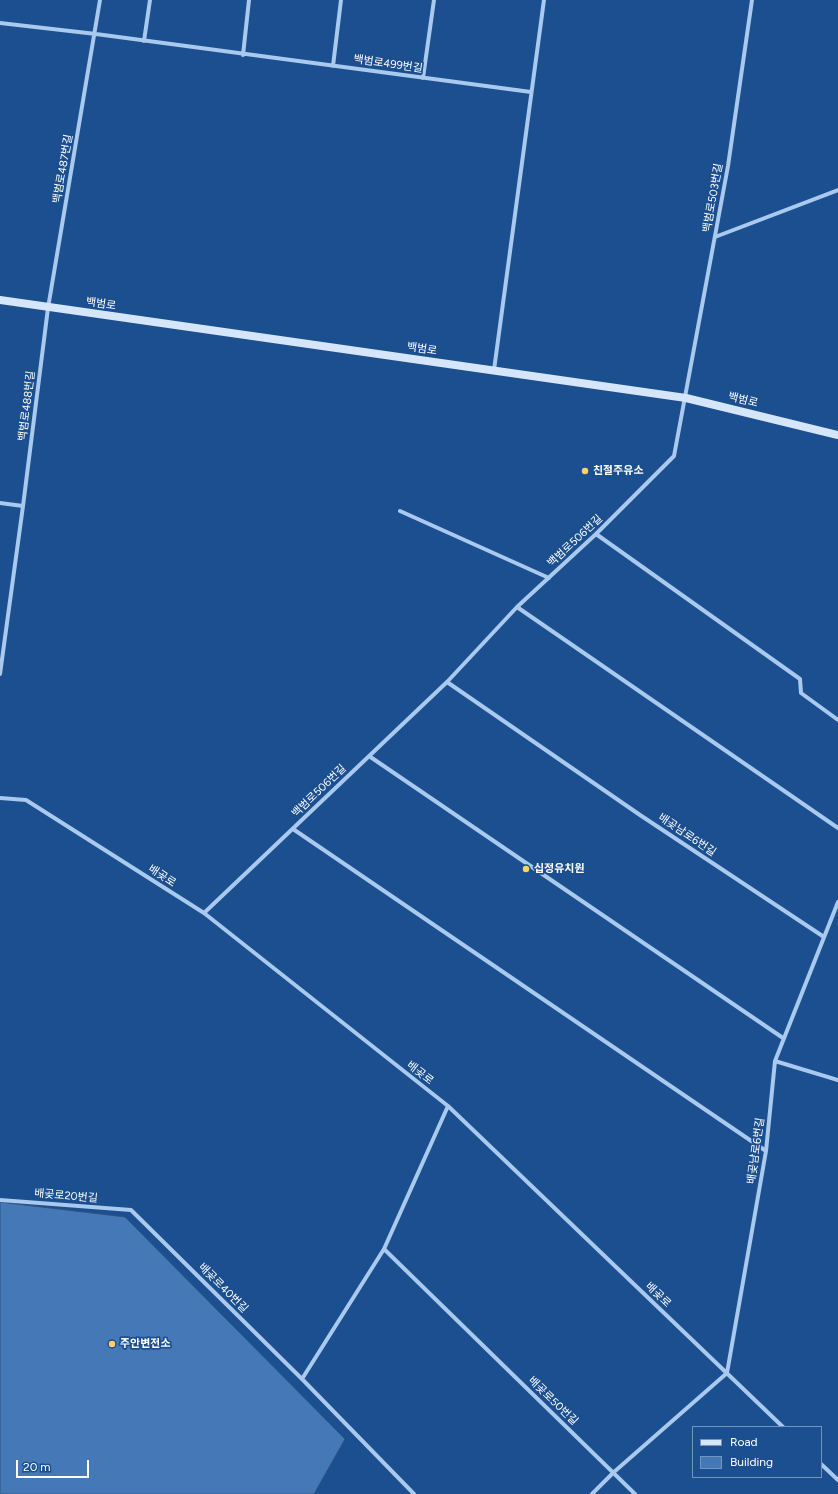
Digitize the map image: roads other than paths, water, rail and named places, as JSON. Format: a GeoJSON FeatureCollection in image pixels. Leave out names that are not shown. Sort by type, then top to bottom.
{"type":"FeatureCollection","features":[{"type":"Feature","properties":{"kind":"main road","name":"백범로"},"geometry":{"type":"LineString","coordinates":[[0,300],[686,398],[838,435]]}},
{"type":"Feature","properties":{"kind":"street","name":"백범로487번길"},"geometry":{"type":"LineString","coordinates":[[48,308],[96,34],[100,0]]}},
{"type":"Feature","properties":{"kind":"street"},"geometry":{"type":"LineString","coordinates":[[144,41],[150,0]]}},
{"type":"Feature","properties":{"kind":"street"},"geometry":{"type":"LineString","coordinates":[[0,23],[96,34],[243,54],[249,0]]}},
{"type":"Feature","properties":{"kind":"street"},"geometry":{"type":"LineString","coordinates":[[333,66],[342,0]]}},
{"type":"Feature","properties":{"kind":"street"},"geometry":{"type":"LineString","coordinates":[[423,78],[434,0]]}},
{"type":"Feature","properties":{"kind":"street"},"geometry":{"type":"LineString","coordinates":[[494,371],[544,0]]}},
{"type":"Feature","properties":{"kind":"street","name":"백범로503번길"},"geometry":{"type":"LineString","coordinates":[[686,398],[728,166],[752,0]]}},
{"type":"Feature","properties":{"kind":"street","name":"백범로499번길"},"geometry":{"type":"LineString","coordinates":[[243,54],[531,92]]}},
{"type":"Feature","properties":{"kind":"street"},"geometry":{"type":"LineString","coordinates":[[715,237],[838,190]]}},
{"type":"Feature","properties":{"kind":"street","name":"백범로488번길"},"geometry":{"type":"LineString","coordinates":[[0,674],[1,655],[24,506],[48,308]]}},
{"type":"Feature","properties":{"kind":"street","name":"백범로506번길"},"geometry":{"type":"LineString","coordinates":[[204,913],[446,682],[517,607],[596,534],[674,456],[686,398]]}},
{"type":"Feature","properties":{"kind":"street"},"geometry":{"type":"LineString","coordinates":[[0,503],[24,506]]}},
{"type":"Feature","properties":{"kind":"street"},"geometry":{"type":"LineString","coordinates":[[400,511],[549,578]]}},
{"type":"Feature","properties":{"kind":"street"},"geometry":{"type":"LineString","coordinates":[[596,534],[800,679],[801,693],[838,720]]}},
{"type":"Feature","properties":{"kind":"street"},"geometry":{"type":"LineString","coordinates":[[517,607],[838,828]]}},
{"type":"Feature","properties":{"kind":"street","name":"배곶남로6번길"},"geometry":{"type":"LineString","coordinates":[[446,682],[640,815],[824,937]]}},
{"type":"Feature","properties":{"kind":"street"},"geometry":{"type":"LineString","coordinates":[[369,756],[783,1038]]}},
{"type":"Feature","properties":{"kind":"street","name":"배곶로"},"geometry":{"type":"LineString","coordinates":[[0,798],[26,800],[204,913],[448,1106],[782,1426]]}},
{"type":"Feature","properties":{"kind":"street"},"geometry":{"type":"LineString","coordinates":[[293,829],[766,1151]]}},
{"type":"Feature","properties":{"kind":"street","name":"배곶남로6번길"},"geometry":{"type":"LineString","coordinates":[[727,1373],[766,1151],[774,1061],[838,902]]}},
{"type":"Feature","properties":{"kind":"street"},"geometry":{"type":"LineString","coordinates":[[774,1061],[838,1080]]}},
{"type":"Feature","properties":{"kind":"street"},"geometry":{"type":"LineString","coordinates":[[302,1379],[384,1249],[448,1106]]}},
{"type":"Feature","properties":{"kind":"street","name":"배곶로20번길"},"geometry":{"type":"LineString","coordinates":[[0,1200],[132,1210]]}},
{"type":"Feature","properties":{"kind":"street","name":"배곶로40번길"},"geometry":{"type":"LineString","coordinates":[[132,1210],[302,1379],[414,1494]]}},
{"type":"Feature","properties":{"kind":"street","name":"배곶로50번길"},"geometry":{"type":"LineString","coordinates":[[384,1249],[481,1342],[635,1494]]}},
{"type":"Feature","properties":{"kind":"street"},"geometry":{"type":"LineString","coordinates":[[592,1494],[614,1472],[727,1373]]}},
{"type":"Feature","properties":{"kind":"street"},"geometry":{"type":"LineString","coordinates":[[822,1465],[838,1480]]}},
{"type":"Feature","properties":{"kind":"place","name":"친절주유소"},"geometry":{"type":"Point","coordinates":[585,471]}},
{"type":"Feature","properties":{"kind":"place","name":"십정유치원"},"geometry":{"type":"Point","coordinates":[526,869]}},
{"type":"Feature","properties":{"kind":"place","name":"주안변전소"},"geometry":{"type":"Point","coordinates":[112,1344]}}]}
